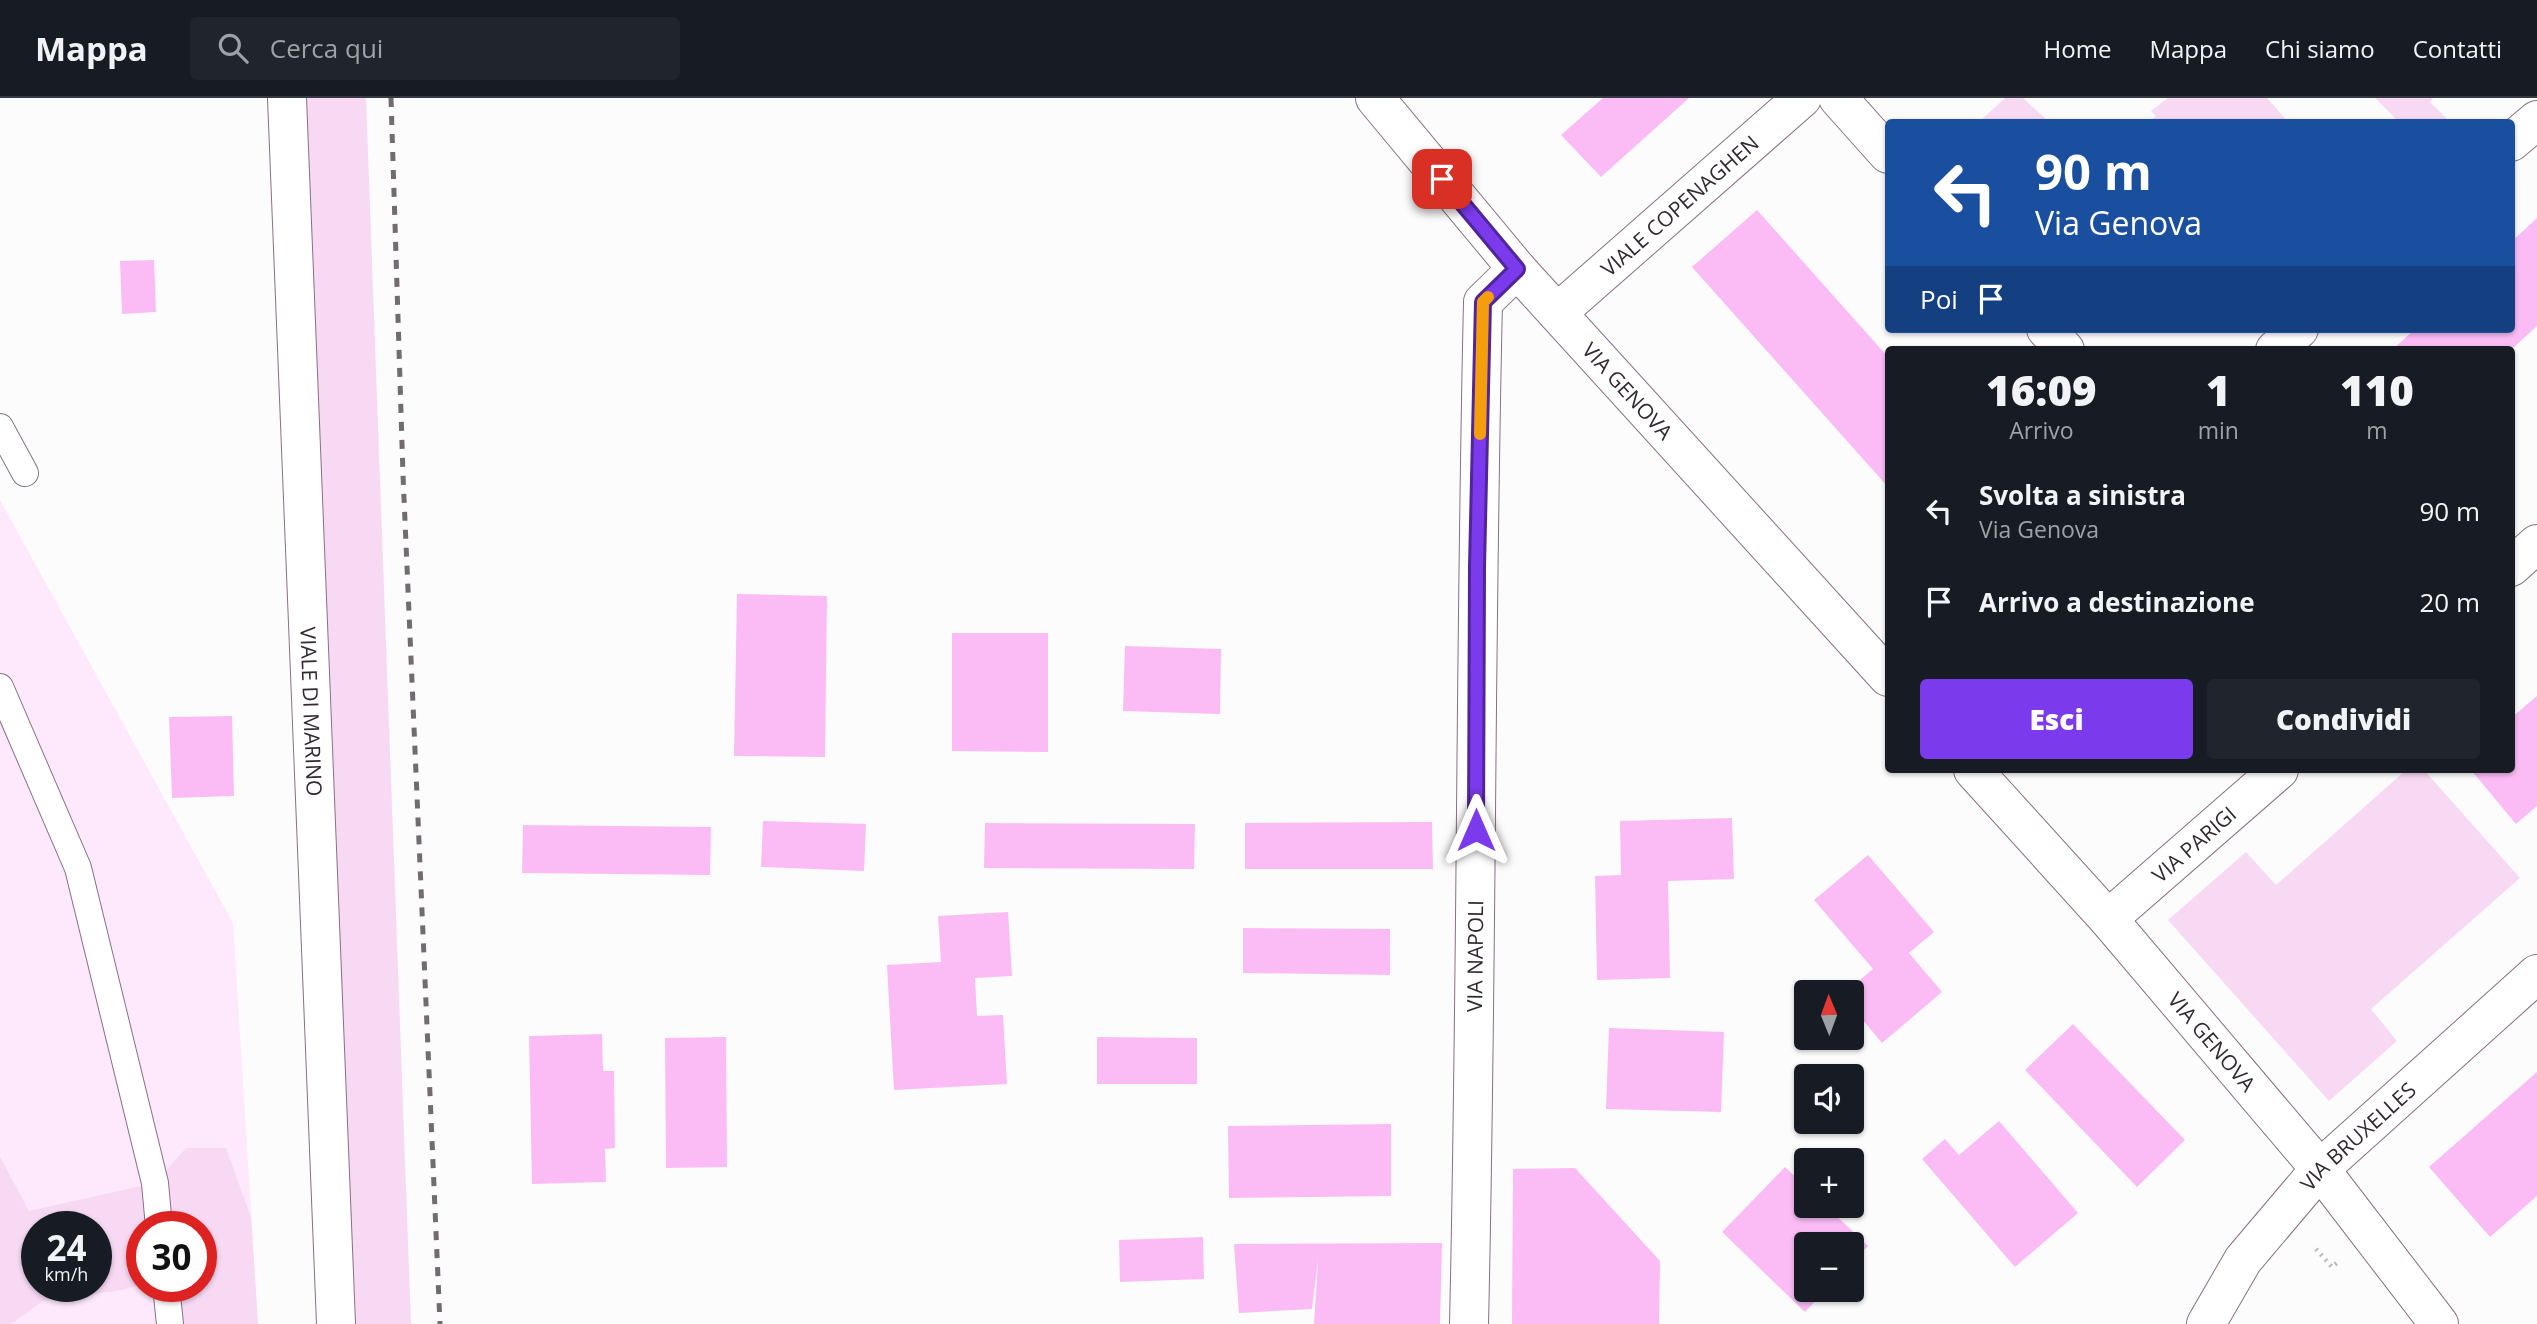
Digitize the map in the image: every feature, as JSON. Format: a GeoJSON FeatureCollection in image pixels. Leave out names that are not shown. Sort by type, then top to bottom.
{"type":"FeatureCollection","features":[{"type":"Feature","properties":{"kind":"street","name":"VIALE DI MARINO"},"geometry":{"type":"LineString","coordinates":[[287,98],[336,1324]]}},
{"type":"Feature","properties":{"kind":"street","name":"VIA GENOVA"},"geometry":{"type":"LineString","coordinates":[[1375,98],[1517,269],[1885,674]]}},
{"type":"Feature","properties":{"kind":"street","name":"VIALE COPENAGHEN"},"geometry":{"type":"LineString","coordinates":[[1557,313],[1802,98]]}},
{"type":"Feature","properties":{"kind":"street"},"geometry":{"type":"LineString","coordinates":[[1838,98],[1885,151]]}},
{"type":"Feature","properties":{"kind":"street"},"geometry":{"type":"LineString","coordinates":[[2515,139],[2537,120]]}},
{"type":"Feature","properties":{"kind":"street","name":"VIA NAPOLI"},"geometry":{"type":"LineString","coordinates":[[1469,1324],[1476,1024],[1477,567],[1483,302],[1517,269]]}},
{"type":"Feature","properties":{"kind":"street"},"geometry":{"type":"LineString","coordinates":[[2280,346],[2294,333]]}},
{"type":"Feature","properties":{"kind":"street"},"geometry":{"type":"LineString","coordinates":[[2515,563],[2537,544]]}},
{"type":"Feature","properties":{"kind":"street","name":"VIA GENOVA"},"geometry":{"type":"LineString","coordinates":[[1976,773],[2108,919],[2320,1169],[2439,1324]]}},
{"type":"Feature","properties":{"kind":"street","name":"VIA PARIGI"},"geometry":{"type":"LineString","coordinates":[[2108,919],[2276,773]]}},
{"type":"Feature","properties":{"kind":"street","name":"VIA BRUXELLES"},"geometry":{"type":"LineString","coordinates":[[2206,1324],[2243,1260],[2320,1169],[2537,974]]}},
{"type":"Feature","properties":{"kind":"lane"},"geometry":{"type":"LineString","coordinates":[[0,427],[24,473]]}},
{"type":"Feature","properties":{"kind":"lane"},"geometry":{"type":"LineString","coordinates":[[0,687],[78,868],[155,1183],[158,1211]]}},
{"type":"Feature","properties":{"kind":"lane"},"geometry":{"type":"LineString","coordinates":[[168,1302],[170,1324]]}},
{"type":"Feature","properties":{"kind":"path"},"geometry":{"type":"LineString","coordinates":[[2316,1249],[2332,1267],[2338,1262]]}},
{"type":"Feature","properties":{"kind":"shaded area"},"geometry":{"type":"Polygon","coordinates":[[[301,98],[366,98],[411,1324],[351,1324],[301,98]]]}},
{"type":"Feature","properties":{"kind":"shaded area"},"geometry":{"type":"Polygon","coordinates":[[[2005,98],[2023,98],[2046,119],[1982,119],[2005,98]]]}},
{"type":"Feature","properties":{"kind":"shaded area"},"geometry":{"type":"Polygon","coordinates":[[[2168,98],[2267,98],[2285,119],[2152,119],[2156,116],[2151,111],[2168,98]]]}},
{"type":"Feature","properties":{"kind":"shaded area"},"geometry":{"type":"Polygon","coordinates":[[[2375,98],[2433,98],[2430,102],[2447,119],[2396,119],[2375,98]]]}},
{"type":"Feature","properties":{"kind":"shaded area"},"geometry":{"type":"Polygon","coordinates":[[[0,500],[233,923],[258,1324],[0,1324],[0,500]]]}},
{"type":"Feature","properties":{"kind":"shaded area"},"geometry":{"type":"Polygon","coordinates":[[[2403,773],[2427,773],[2520,878],[2371,1009],[2397,1041],[2329,1101],[2168,920],[2246,852],[2276,885],[2403,773]]]}},
{"type":"Feature","properties":{"kind":"shaded area"},"geometry":{"type":"Polygon","coordinates":[[[186,1148],[226,1148],[251,1217],[258,1324],[170,1324],[168,1302],[217,1302],[217,1211],[126,1211],[126,1289],[112,1291],[112,1211],[29,1211],[155,1183],[186,1148]]]}},
{"type":"Feature","properties":{"kind":"shaded area"},"geometry":{"type":"Polygon","coordinates":[[[0,1157],[29,1211],[21,1211],[21,1302],[42,1302],[11,1324],[0,1324],[0,1157]]]}},
{"type":"Feature","properties":{"kind":"building"},"geometry":{"type":"Polygon","coordinates":[[[1603,98],[1689,98],[1601,177],[1561,135],[1603,98]]]}},
{"type":"Feature","properties":{"kind":"building"},"geometry":{"type":"Polygon","coordinates":[[[1757,210],[1885,354],[1885,484],[1692,267],[1757,210]]]}},
{"type":"Feature","properties":{"kind":"building"},"geometry":{"type":"Polygon","coordinates":[[[2537,218],[2537,326],[2515,346],[2396,346],[2411,333],[2515,333],[2515,238],[2537,218]]]}},
{"type":"Feature","properties":{"kind":"building"},"geometry":{"type":"Polygon","coordinates":[[[154,260],[156,312],[122,314],[120,261],[154,260]]]}},
{"type":"Feature","properties":{"kind":"building"},"geometry":{"type":"Polygon","coordinates":[[[737,594],[827,596],[825,757],[734,756],[737,594]]]}},
{"type":"Feature","properties":{"kind":"building"},"geometry":{"type":"Polygon","coordinates":[[[952,633],[1048,633],[1048,752],[952,751],[952,633]]]}},
{"type":"Feature","properties":{"kind":"building"},"geometry":{"type":"Polygon","coordinates":[[[1125,646],[1221,649],[1220,714],[1123,711],[1125,646]]]}},
{"type":"Feature","properties":{"kind":"building"},"geometry":{"type":"Polygon","coordinates":[[[2537,696],[2537,806],[2516,824],[2474,773],[2515,773],[2515,715],[2537,696]]]}},
{"type":"Feature","properties":{"kind":"building"},"geometry":{"type":"Polygon","coordinates":[[[232,716],[234,796],[172,798],[169,717],[232,716]]]}},
{"type":"Feature","properties":{"kind":"building"},"geometry":{"type":"Polygon","coordinates":[[[1732,818],[1734,879],[1668,881],[1670,978],[1597,980],[1595,876],[1621,875],[1620,821],[1732,818]]]}},
{"type":"Feature","properties":{"kind":"building"},"geometry":{"type":"Polygon","coordinates":[[[763,821],[866,824],[864,871],[761,867],[763,821]]]}},
{"type":"Feature","properties":{"kind":"building"},"geometry":{"type":"Polygon","coordinates":[[[1432,822],[1433,869],[1245,869],[1245,823],[1432,822]]]}},
{"type":"Feature","properties":{"kind":"building"},"geometry":{"type":"Polygon","coordinates":[[[985,823],[1195,824],[1194,869],[984,868],[985,823]]]}},
{"type":"Feature","properties":{"kind":"building"},"geometry":{"type":"Polygon","coordinates":[[[523,825],[711,827],[710,875],[522,873],[523,825]]]}},
{"type":"Feature","properties":{"kind":"building"},"geometry":{"type":"Polygon","coordinates":[[[1868,855],[1934,932],[1909,953],[1942,992],[1882,1043],[1864,1021],[1864,980],[1860,980],[1873,969],[1814,900],[1868,855]]]}},
{"type":"Feature","properties":{"kind":"building"},"geometry":{"type":"Polygon","coordinates":[[[1008,912],[1012,976],[975,978],[977,1016],[1003,1015],[1007,1084],[894,1090],[887,965],[941,962],[938,916],[1008,912]]]}},
{"type":"Feature","properties":{"kind":"building"},"geometry":{"type":"Polygon","coordinates":[[[1243,928],[1390,929],[1390,975],[1243,973],[1243,928]]]}},
{"type":"Feature","properties":{"kind":"building"},"geometry":{"type":"Polygon","coordinates":[[[2073,1024],[2185,1140],[2137,1187],[2025,1070],[2073,1024]]]}},
{"type":"Feature","properties":{"kind":"building"},"geometry":{"type":"Polygon","coordinates":[[[1609,1028],[1724,1032],[1721,1112],[1606,1109],[1609,1028]]]}},
{"type":"Feature","properties":{"kind":"building"},"geometry":{"type":"Polygon","coordinates":[[[602,1034],[603,1071],[614,1071],[615,1148],[605,1149],[606,1182],[532,1184],[529,1036],[602,1034]]]}},
{"type":"Feature","properties":{"kind":"building"},"geometry":{"type":"Polygon","coordinates":[[[726,1037],[727,1167],[666,1168],[665,1038],[726,1037]]]}},
{"type":"Feature","properties":{"kind":"building"},"geometry":{"type":"Polygon","coordinates":[[[1097,1037],[1197,1038],[1197,1084],[1097,1084],[1097,1037]]]}},
{"type":"Feature","properties":{"kind":"building"},"geometry":{"type":"Polygon","coordinates":[[[2537,1072],[2537,1196],[2490,1237],[2429,1167],[2537,1072]]]}},
{"type":"Feature","properties":{"kind":"building"},"geometry":{"type":"Polygon","coordinates":[[[1999,1121],[2078,1213],[2015,1267],[1922,1159],[1945,1139],[1959,1155],[1999,1121]]]}},
{"type":"Feature","properties":{"kind":"building"},"geometry":{"type":"Polygon","coordinates":[[[1391,1124],[1391,1196],[1229,1198],[1228,1126],[1391,1124]]]}},
{"type":"Feature","properties":{"kind":"building"},"geometry":{"type":"Polygon","coordinates":[[[1785,1167],[1794,1176],[1794,1218],[1839,1218],[1853,1232],[1794,1232],[1794,1301],[1722,1232],[1785,1167]]]}},
{"type":"Feature","properties":{"kind":"building"},"geometry":{"type":"Polygon","coordinates":[[[1575,1168],[1660,1261],[1659,1324],[1512,1324],[1513,1169],[1575,1168]]]}},
{"type":"Feature","properties":{"kind":"building"},"geometry":{"type":"Polygon","coordinates":[[[1203,1237],[1204,1279],[1120,1282],[1119,1240],[1203,1237]]]}},
{"type":"Feature","properties":{"kind":"building"},"geometry":{"type":"Polygon","coordinates":[[[1442,1243],[1440,1324],[1314,1324],[1318,1260],[1312,1309],[1239,1313],[1234,1244],[1442,1243]]]}},
{"type":"Feature","properties":{"kind":"building"},"geometry":{"type":"Polygon","coordinates":[[[1795,1302],[1815,1302],[1805,1312],[1795,1302]]]}},
{"type":"Feature","properties":{"kind":"railway"},"geometry":{"type":"LineString","coordinates":[[391,98],[403,475],[440,1324]]}},
{"type":"Feature","properties":{"kind":"slow traffic"},"geometry":{"type":"LineString","coordinates":[[1480,434],[1483,302],[1488,297]]}},
{"type":"Feature","properties":{"kind":"route"},"geometry":{"type":"LineString","coordinates":[[1442,179],[1517,269],[1483,302],[1477,567],[1476,830]]}}]}
